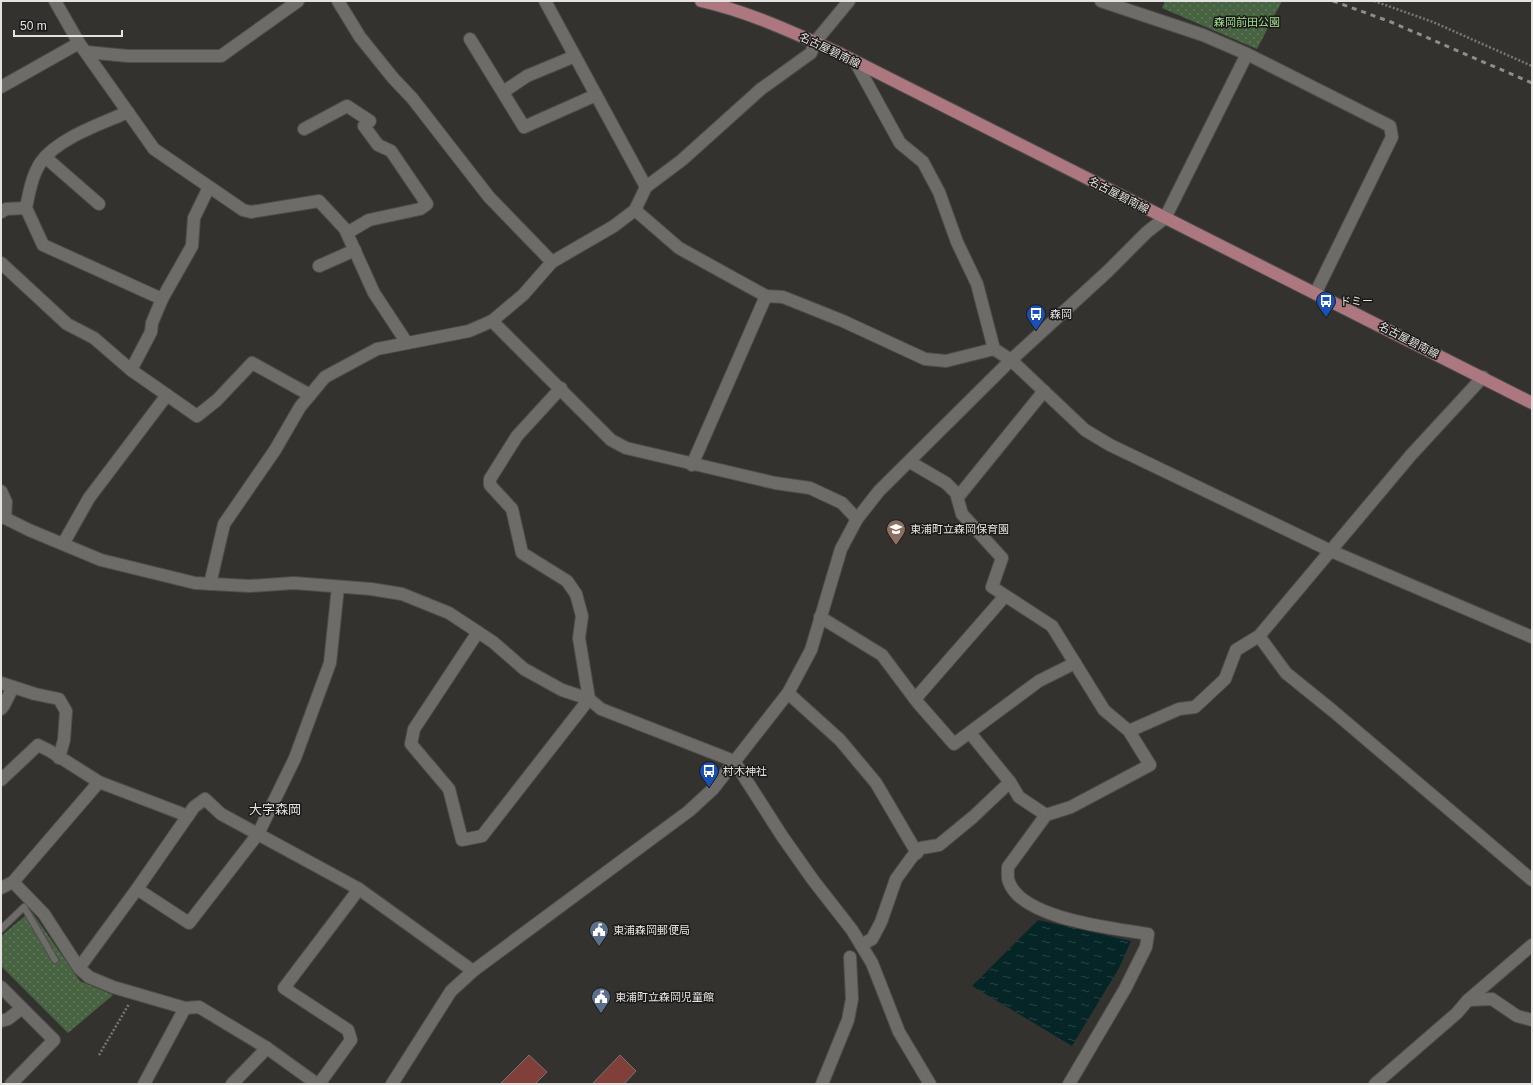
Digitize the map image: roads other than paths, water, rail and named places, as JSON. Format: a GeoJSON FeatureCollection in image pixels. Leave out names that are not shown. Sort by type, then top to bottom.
{"type":"FeatureCollection","features":[{"type":"Feature","properties":{"kind":"main road","name":"名古屋碧南線"},"geometry":{"type":"LineString","coordinates":[[701,1],[725,6],[815,42],[1165,218],[1316,292],[1532,402]]}},
{"type":"Feature","properties":{"kind":"street"},"geometry":{"type":"LineString","coordinates":[[55,1],[82,48],[154,149],[244,210],[251,212],[319,201],[345,229],[374,294],[407,343]]}},
{"type":"Feature","properties":{"kind":"street"},"geometry":{"type":"LineString","coordinates":[[1,87],[82,48],[128,56],[222,56],[298,1]]}},
{"type":"Feature","properties":{"kind":"street"},"geometry":{"type":"LineString","coordinates":[[338,1],[360,37],[392,78],[412,98],[489,196],[552,262]]}},
{"type":"Feature","properties":{"kind":"street"},"geometry":{"type":"LineString","coordinates":[[545,1],[646,187]]}},
{"type":"Feature","properties":{"kind":"street"},"geometry":{"type":"LineString","coordinates":[[210,584],[224,524],[275,450],[300,407],[325,377],[377,349],[469,331],[492,321],[523,295],[552,262],[614,226],[635,210],[646,187],[682,160],[762,89],[811,53],[815,42],[849,1]]}},
{"type":"Feature","properties":{"kind":"street"},"geometry":{"type":"LineString","coordinates":[[1101,1],[1203,35],[1247,54],[1390,126],[1392,137],[1316,292]]}},
{"type":"Feature","properties":{"kind":"street"},"geometry":{"type":"LineString","coordinates":[[470,39],[524,126],[596,95]]}},
{"type":"Feature","properties":{"kind":"street"},"geometry":{"type":"LineString","coordinates":[[392,1084],[451,991],[473,971],[689,811],[713,789],[788,693],[811,650],[841,549],[857,519],[879,491],[910,462],[1011,360],[1107,272],[1147,232],[1165,218],[1247,54]]}},
{"type":"Feature","properties":{"kind":"street"},"geometry":{"type":"LineString","coordinates":[[503,92],[527,76],[575,56]]}},
{"type":"Feature","properties":{"kind":"street"},"geometry":{"type":"LineString","coordinates":[[856,63],[900,143],[923,162],[939,192],[957,242],[977,284],[994,349],[1011,360],[1085,430],[1110,446],[1331,551],[1532,637]]}},
{"type":"Feature","properties":{"kind":"street"},"geometry":{"type":"LineString","coordinates":[[304,129],[347,106],[370,120],[364,126],[378,145],[391,151],[427,204],[420,209],[369,220],[347,233]]}},
{"type":"Feature","properties":{"kind":"street"},"geometry":{"type":"LineString","coordinates":[[128,112],[53,148],[40,162],[33,179],[26,208],[43,245],[162,299]]}},
{"type":"Feature","properties":{"kind":"street"},"geometry":{"type":"LineString","coordinates":[[45,157],[99,204]]}},
{"type":"Feature","properties":{"kind":"street"},"geometry":{"type":"LineString","coordinates":[[131,370],[151,332],[152,323],[162,299],[192,246],[194,218],[209,186]]}},
{"type":"Feature","properties":{"kind":"street"},"geometry":{"type":"LineString","coordinates":[[1,212],[6,209],[26,208]]}},
{"type":"Feature","properties":{"kind":"street"},"geometry":{"type":"LineString","coordinates":[[635,210],[679,248],[766,296],[783,297],[925,358],[946,361],[994,349]]}},
{"type":"Feature","properties":{"kind":"street"},"geometry":{"type":"LineString","coordinates":[[319,266],[355,250]]}},
{"type":"Feature","properties":{"kind":"street"},"geometry":{"type":"LineString","coordinates":[[1,263],[68,324],[94,338],[131,370],[197,416],[217,400],[252,363],[310,395]]}},
{"type":"Feature","properties":{"kind":"street"},"geometry":{"type":"LineString","coordinates":[[692,464],[766,296]]}},
{"type":"Feature","properties":{"kind":"street"},"geometry":{"type":"LineString","coordinates":[[492,321],[611,440],[626,448],[692,464],[775,483],[810,488],[842,503],[857,519]]}},
{"type":"Feature","properties":{"kind":"street"},"geometry":{"type":"LineString","coordinates":[[1129,731],[1179,709],[1195,707],[1225,679],[1236,650],[1259,636],[1411,455],[1483,377]]}},
{"type":"Feature","properties":{"kind":"street"},"geometry":{"type":"LineString","coordinates":[[478,632],[414,729],[411,744],[449,789],[462,840],[482,836],[589,699],[579,638],[582,616],[576,594],[567,581],[522,553],[512,509],[490,485],[490,479],[517,436],[560,388]]}},
{"type":"Feature","properties":{"kind":"street"},"geometry":{"type":"LineString","coordinates":[[958,497],[1044,391]]}},
{"type":"Feature","properties":{"kind":"street"},"geometry":{"type":"LineString","coordinates":[[63,544],[89,498],[167,395]]}},
{"type":"Feature","properties":{"kind":"street"},"geometry":{"type":"LineString","coordinates":[[910,462],[946,483],[956,492],[962,514],[1002,558],[992,587],[1052,626],[1104,710],[1129,731],[1150,765],[1071,807],[1046,815],[1008,867],[1009,882],[1018,895],[1038,909],[1070,920],[1148,934],[1146,947],[1125,989],[1068,1084]]}},
{"type":"Feature","properties":{"kind":"street"},"geometry":{"type":"LineString","coordinates":[[1,490],[6,502],[3,517],[101,560],[195,583],[249,586],[294,583],[402,594],[449,613],[493,642],[524,669],[562,690],[589,699],[601,709],[734,761],[782,836],[861,945],[872,963],[899,1032],[930,1084]]}},
{"type":"Feature","properties":{"kind":"street"},"geometry":{"type":"LineString","coordinates":[[137,889],[190,923],[258,834],[294,758],[330,663],[338,587]]}},
{"type":"Feature","properties":{"kind":"street"},"geometry":{"type":"LineString","coordinates":[[915,699],[1004,596]]}},
{"type":"Feature","properties":{"kind":"street"},"geometry":{"type":"LineString","coordinates":[[820,618],[882,655],[915,699],[954,744],[1039,681],[1075,663]]}},
{"type":"Feature","properties":{"kind":"street"},"geometry":{"type":"LineString","coordinates":[[1259,636],[1286,673],[1339,716],[1532,880]]}},
{"type":"Feature","properties":{"kind":"street"},"geometry":{"type":"LineString","coordinates":[[1,683],[35,694],[59,699],[66,710],[64,740],[59,758]]}},
{"type":"Feature","properties":{"kind":"street"},"geometry":{"type":"LineString","coordinates":[[1,709],[13,687]]}},
{"type":"Feature","properties":{"kind":"street"},"geometry":{"type":"LineString","coordinates":[[788,693],[840,740],[870,777],[917,853]]}},
{"type":"Feature","properties":{"kind":"street"},"geometry":{"type":"LineString","coordinates":[[970,733],[1010,782],[1020,797],[1046,815]]}},
{"type":"Feature","properties":{"kind":"street"},"geometry":{"type":"LineString","coordinates":[[1,780],[38,746],[50,751],[99,782],[188,816]]}},
{"type":"Feature","properties":{"kind":"street"},"geometry":{"type":"LineString","coordinates":[[1,888],[13,882],[99,782]]}},
{"type":"Feature","properties":{"kind":"street"},"geometry":{"type":"LineString","coordinates":[[861,945],[872,939],[881,922],[896,879],[921,848],[939,845],[973,817],[1010,782]]}},
{"type":"Feature","properties":{"kind":"street"},"geometry":{"type":"LineString","coordinates":[[79,968],[137,889],[194,807],[205,799],[221,814],[359,889],[473,971]]}},
{"type":"Feature","properties":{"kind":"street"},"geometry":{"type":"LineString","coordinates":[[13,882],[44,914],[79,968],[89,977],[134,993],[185,1008],[198,1007],[267,1048],[318,1084],[351,1040],[351,1036],[348,1030],[284,988],[359,889]]}},
{"type":"Feature","properties":{"kind":"street"},"geometry":{"type":"LineString","coordinates":[[1375,1084],[1457,1013],[1468,1000],[1532,945]]}},
{"type":"Feature","properties":{"kind":"street"},"geometry":{"type":"LineString","coordinates":[[822,1084],[848,1020],[852,999],[850,957]]}},
{"type":"Feature","properties":{"kind":"street"},"geometry":{"type":"LineString","coordinates":[[1,987],[54,1040],[11,1084]]}},
{"type":"Feature","properties":{"kind":"street"},"geometry":{"type":"LineString","coordinates":[[1468,1000],[1492,998],[1517,1016],[1532,1020]]}},
{"type":"Feature","properties":{"kind":"street"},"geometry":{"type":"LineString","coordinates":[[144,1084],[185,1008]]}},
{"type":"Feature","properties":{"kind":"street"},"geometry":{"type":"LineString","coordinates":[[1,1020],[8,1019],[22,1009]]}},
{"type":"Feature","properties":{"kind":"street"},"geometry":{"type":"LineString","coordinates":[[232,1084],[267,1048]]}},
{"type":"Feature","properties":{"kind":"lane"},"geometry":{"type":"LineString","coordinates":[[1,929],[24,907],[55,960]]}},
{"type":"Feature","properties":{"kind":"water"},"geometry":{"type":"Polygon","coordinates":[[[1038,920],[1131,941],[1119,968],[1072,1046],[972,986],[1038,920]]]}},
{"type":"Feature","properties":{"kind":"railway"},"geometry":{"type":"LineString","coordinates":[[1333,1],[1391,22],[1532,83]]}},
{"type":"Feature","properties":{"kind":"place","name":"ドミー"},"geometry":{"type":"Point","coordinates":[1326,318]}},
{"type":"Feature","properties":{"kind":"place","name":"森岡"},"geometry":{"type":"Point","coordinates":[1036,331]}},
{"type":"Feature","properties":{"kind":"place","name":"東浦町立森岡保育園"},"geometry":{"type":"Point","coordinates":[896,546]}},
{"type":"Feature","properties":{"kind":"place","name":"村木神社"},"geometry":{"type":"Point","coordinates":[709,788]}},
{"type":"Feature","properties":{"kind":"place","name":"東浦森岡郵便局"},"geometry":{"type":"Point","coordinates":[599,947]}},
{"type":"Feature","properties":{"kind":"place","name":"東浦町立森岡児童館"},"geometry":{"type":"Point","coordinates":[601,1014]}},
{"type":"Feature","properties":{"kind":"district","name":"大字森岡"},"geometry":{"type":"Point","coordinates":[275,809]}},
{"type":"Feature","properties":{"kind":"park label","name":"森岡前田公園"},"geometry":{"type":"Point","coordinates":[1247,22]}}]}
